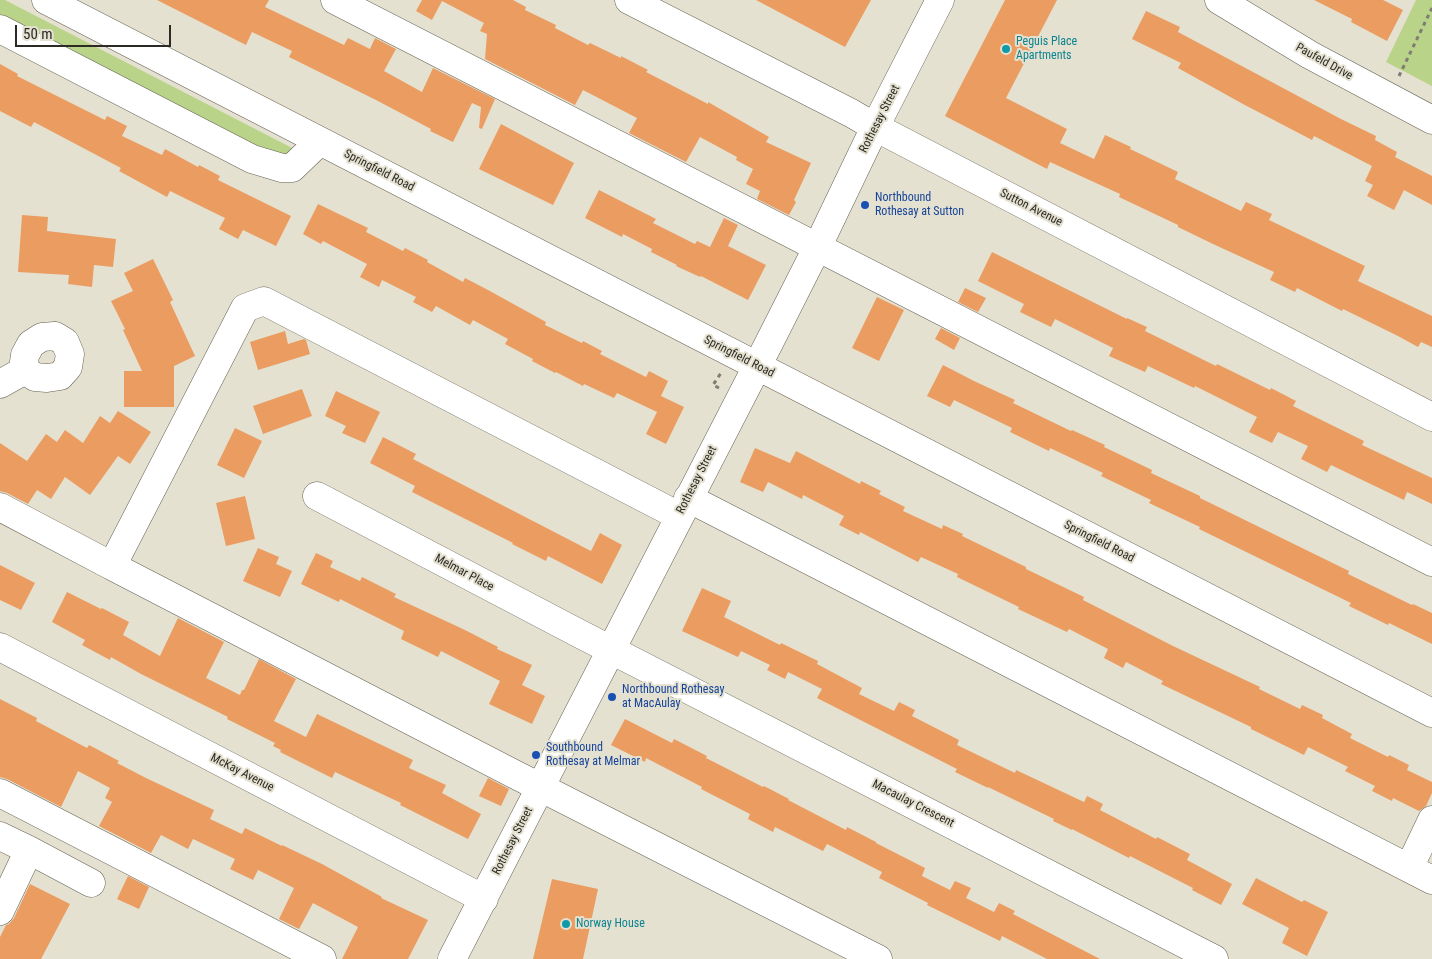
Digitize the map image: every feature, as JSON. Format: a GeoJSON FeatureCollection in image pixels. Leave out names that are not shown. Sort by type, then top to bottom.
{"type":"FeatureCollection","features":[{"type":"Feature","properties":{"kind":"street","name":"Springfield Road"},"geometry":{"type":"LineString","coordinates":[[46,0],[1432,713]]}},
{"type":"Feature","properties":{"kind":"street"},"geometry":{"type":"LineString","coordinates":[[335,0],[1432,562]]}},
{"type":"Feature","properties":{"kind":"street","name":"Sutton Avenue"},"geometry":{"type":"LineString","coordinates":[[629,0],[851,113],[1432,416]]}},
{"type":"Feature","properties":{"kind":"street","name":"Rothesay Street"},"geometry":{"type":"LineString","coordinates":[[452,959],[757,366],[940,0]]}},
{"type":"Feature","properties":{"kind":"street","name":"Paufeld Drive"},"geometry":{"type":"LineString","coordinates":[[1219,0],[1310,55],[1432,120]]}},
{"type":"Feature","properties":{"kind":"street"},"geometry":{"type":"LineString","coordinates":[[0,29],[252,159],[282,168],[292,168],[320,141]]}},
{"type":"Feature","properties":{"kind":"street"},"geometry":{"type":"LineString","coordinates":[[112,566],[245,308],[264,301],[683,507],[1420,874],[1432,820]]}},
{"type":"Feature","properties":{"kind":"street"},"geometry":{"type":"LineString","coordinates":[[0,384],[25,370]]}},
{"type":"Feature","properties":{"kind":"street","name":"Melmar Place"},"geometry":{"type":"LineString","coordinates":[[317,496],[611,649]]}},
{"type":"Feature","properties":{"kind":"street"},"geometry":{"type":"LineString","coordinates":[[0,507],[540,787],[878,959]]}},
{"type":"Feature","properties":{"kind":"street","name":"McKay Avenue"},"geometry":{"type":"LineString","coordinates":[[0,647],[484,899]]}},
{"type":"Feature","properties":{"kind":"street","name":"Macaulay Crescent"},"geometry":{"type":"LineString","coordinates":[[611,649],[1214,959]]}},
{"type":"Feature","properties":{"kind":"street"},"geometry":{"type":"LineString","coordinates":[[0,793],[322,959]]}},
{"type":"Feature","properties":{"kind":"street"},"geometry":{"type":"LineString","coordinates":[[0,836],[91,882]]}},
{"type":"Feature","properties":{"kind":"street"},"geometry":{"type":"LineString","coordinates":[[0,911],[29,850]]}},
{"type":"Feature","properties":{"kind":"path"},"geometry":{"type":"LineString","coordinates":[[1390,98],[1432,8]]}},
{"type":"Feature","properties":{"kind":"path"},"geometry":{"type":"LineString","coordinates":[[713,385],[722,370]]}},
{"type":"Feature","properties":{"kind":"green space"},"geometry":{"type":"Polygon","coordinates":[[[0,0],[5,0],[296,150],[292,158],[270,155],[0,22],[0,0]]]}},
{"type":"Feature","properties":{"kind":"green space"},"geometry":{"type":"Polygon","coordinates":[[[1416,0],[1432,0],[1432,86],[1386,62],[1416,0]]]}},
{"type":"Feature","properties":{"kind":"building"},"geometry":{"type":"Polygon","coordinates":[[[157,0],[269,0],[265,7],[344,45],[348,38],[370,49],[375,38],[396,49],[384,71],[422,92],[433,68],[495,99],[482,129],[479,128],[481,107],[472,103],[453,142],[376,100],[289,57],[292,51],[252,32],[246,45],[157,0]]]}},
{"type":"Feature","properties":{"kind":"building"},"geometry":{"type":"Polygon","coordinates":[[[422,0],[513,0],[526,7],[525,10],[556,25],[555,28],[588,45],[590,43],[621,58],[621,56],[648,70],[646,72],[708,104],[708,102],[769,137],[766,142],[811,163],[789,215],[757,199],[760,191],[746,184],[753,169],[736,160],[737,157],[700,137],[686,162],[629,133],[637,118],[583,90],[575,105],[485,59],[487,34],[480,31],[484,23],[442,1],[432,20],[416,11],[422,0]]]}},
{"type":"Feature","properties":{"kind":"building"},"geometry":{"type":"Polygon","coordinates":[[[756,0],[871,0],[845,47],[756,0]]]}},
{"type":"Feature","properties":{"kind":"building"},"geometry":{"type":"Polygon","coordinates":[[[1005,0],[1057,0],[1006,98],[1067,129],[1060,143],[1094,159],[1105,135],[1178,172],[1175,179],[1241,211],[1246,202],[1272,214],[1269,220],[1365,266],[1358,281],[1432,316],[1432,347],[1421,342],[1418,347],[1297,288],[1295,292],[1270,280],[1274,272],[1178,227],[1178,225],[1119,197],[1120,194],[1050,162],[1047,169],[945,116],[1005,0]]]}},
{"type":"Feature","properties":{"kind":"building"},"geometry":{"type":"Polygon","coordinates":[[[1314,0],[1383,0],[1403,10],[1387,41],[1351,22],[1352,19],[1314,0]]]}},
{"type":"Feature","properties":{"kind":"building"},"geometry":{"type":"Polygon","coordinates":[[[1146,11],[1180,27],[1178,32],[1376,136],[1375,140],[1397,152],[1395,157],[1432,176],[1432,205],[1404,190],[1394,210],[1367,196],[1373,185],[1365,181],[1372,166],[1314,136],[1312,140],[1243,104],[1178,68],[1181,63],[1132,39],[1146,11]]]}},
{"type":"Feature","properties":{"kind":"building"},"geometry":{"type":"Polygon","coordinates":[[[0,64],[18,74],[17,76],[105,120],[107,116],[127,126],[122,136],[162,155],[165,149],[198,167],[199,165],[220,176],[218,180],[291,216],[276,246],[243,230],[238,239],[219,229],[225,218],[170,191],[167,197],[119,171],[121,168],[34,122],[31,127],[0,111],[0,64]]]}},
{"type":"Feature","properties":{"kind":"building"},"geometry":{"type":"Polygon","coordinates":[[[501,124],[574,163],[553,205],[479,169],[501,124]]]}},
{"type":"Feature","properties":{"kind":"building"},"geometry":{"type":"Polygon","coordinates":[[[599,190],[656,219],[653,223],[695,244],[697,241],[710,247],[724,218],[738,225],[728,246],[766,265],[748,300],[701,276],[676,266],[651,252],[652,249],[623,234],[622,237],[585,218],[599,190]]]}},
{"type":"Feature","properties":{"kind":"building"},"geometry":{"type":"Polygon","coordinates":[[[318,204],[368,228],[366,232],[403,251],[405,248],[428,260],[427,262],[463,282],[465,278],[488,290],[546,322],[545,325],[602,351],[600,354],[646,377],[649,371],[668,381],[661,396],[684,407],[666,444],[646,434],[657,412],[617,393],[614,398],[555,373],[505,344],[508,339],[473,320],[470,325],[436,306],[432,312],[413,302],[416,297],[382,280],[379,287],[360,277],[367,264],[323,241],[321,244],[303,234],[318,204]]]}},
{"type":"Feature","properties":{"kind":"building"},"geometry":{"type":"Polygon","coordinates":[[[22,215],[48,217],[47,231],[116,239],[113,267],[94,265],[92,287],[68,284],[69,275],[18,272],[22,215]]]}},
{"type":"Feature","properties":{"kind":"building"},"geometry":{"type":"Polygon","coordinates":[[[992,252],[1127,319],[1147,327],[1145,331],[1216,366],[1217,364],[1270,390],[1271,388],[1296,401],[1293,406],[1364,441],[1362,445],[1432,478],[1432,504],[1407,492],[1404,500],[1331,465],[1327,472],[1301,459],[1308,446],[1278,432],[1272,443],[1249,432],[1257,417],[1195,386],[1194,388],[1148,366],[1145,372],[1109,356],[1113,348],[1055,319],[1051,327],[1020,312],[1024,304],[978,281],[992,252]]]}},
{"type":"Feature","properties":{"kind":"building"},"geometry":{"type":"Polygon","coordinates":[[[153,259],[173,300],[170,302],[195,356],[174,366],[174,407],[124,407],[124,371],[142,371],[111,301],[133,291],[124,273],[153,259]]]}},
{"type":"Feature","properties":{"kind":"building"},"geometry":{"type":"Polygon","coordinates":[[[965,288],[986,298],[978,312],[958,302],[965,288]]]}},
{"type":"Feature","properties":{"kind":"building"},"geometry":{"type":"Polygon","coordinates":[[[877,297],[904,310],[879,361],[852,348],[877,297]]]}},
{"type":"Feature","properties":{"kind":"building"},"geometry":{"type":"Polygon","coordinates":[[[941,328],[960,338],[954,350],[935,339],[941,328]]]}},
{"type":"Feature","properties":{"kind":"building"},"geometry":{"type":"Polygon","coordinates":[[[285,331],[288,344],[306,340],[310,354],[258,370],[250,342],[285,331]]]}},
{"type":"Feature","properties":{"kind":"building"},"geometry":{"type":"Polygon","coordinates":[[[943,365],[1015,400],[1013,403],[1105,445],[1104,447],[1152,470],[1151,473],[1349,571],[1348,574],[1432,613],[1432,644],[1349,606],[1351,603],[1199,529],[1200,527],[1149,503],[1151,500],[1101,476],[1103,473],[1050,448],[1049,451],[1010,432],[1012,428],[954,400],[950,407],[927,396],[943,365]]]}},
{"type":"Feature","properties":{"kind":"building"},"geometry":{"type":"Polygon","coordinates":[[[302,389],[312,416],[263,434],[253,406],[302,389]]]}},
{"type":"Feature","properties":{"kind":"building"},"geometry":{"type":"Polygon","coordinates":[[[336,391],[380,412],[365,443],[342,433],[346,426],[325,416],[336,391]]]}},
{"type":"Feature","properties":{"kind":"building"},"geometry":{"type":"Polygon","coordinates":[[[118,411],[151,432],[130,464],[118,456],[90,495],[65,477],[51,499],[37,490],[28,504],[0,491],[0,443],[27,461],[46,434],[57,442],[65,430],[83,443],[100,416],[110,423],[118,411]]]}},
{"type":"Feature","properties":{"kind":"building"},"geometry":{"type":"Polygon","coordinates":[[[235,428],[262,441],[244,478],[217,465],[235,428]]]}},
{"type":"Feature","properties":{"kind":"building"},"geometry":{"type":"Polygon","coordinates":[[[383,437],[416,454],[413,459],[591,551],[600,533],[622,545],[602,584],[548,556],[546,561],[412,492],[415,486],[370,463],[383,437]]]}},
{"type":"Feature","properties":{"kind":"building"},"geometry":{"type":"Polygon","coordinates":[[[755,448],[790,463],[796,451],[860,484],[861,481],[881,491],[879,494],[905,507],[903,511],[942,529],[943,525],[963,534],[962,536],[1084,597],[1083,600],[1173,646],[1260,687],[1259,689],[1300,709],[1302,705],[1323,715],[1322,718],[1352,734],[1350,738],[1409,765],[1407,770],[1432,782],[1432,793],[1426,806],[1419,811],[1393,798],[1392,801],[1372,791],[1375,786],[1345,771],[1348,767],[1308,747],[1304,755],[1251,729],[1251,727],[1161,684],[1163,681],[1126,662],[1123,668],[1104,658],[1108,649],[1069,629],[1067,632],[1018,609],[1019,607],[957,577],[958,574],[921,557],[918,562],[860,532],[859,535],[839,525],[844,516],[803,495],[802,499],[768,482],[763,492],[740,482],[755,448]]]}},
{"type":"Feature","properties":{"kind":"building"},"geometry":{"type":"Polygon","coordinates":[[[245,496],[255,539],[226,546],[216,503],[245,496]]]}},
{"type":"Feature","properties":{"kind":"building"},"geometry":{"type":"Polygon","coordinates":[[[258,548],[279,557],[276,564],[292,571],[280,597],[243,581],[258,548]]]}},
{"type":"Feature","properties":{"kind":"building"},"geometry":{"type":"Polygon","coordinates":[[[316,553],[333,561],[330,567],[360,581],[362,577],[396,594],[394,597],[465,630],[498,647],[497,649],[532,665],[522,685],[545,696],[532,724],[489,704],[500,681],[441,651],[438,657],[401,639],[404,631],[340,599],[339,602],[301,584],[316,553]]]}},
{"type":"Feature","properties":{"kind":"building"},"geometry":{"type":"Polygon","coordinates":[[[0,565],[35,583],[21,610],[0,600],[0,565]]]}},
{"type":"Feature","properties":{"kind":"building"},"geometry":{"type":"Polygon","coordinates":[[[702,588],[731,601],[724,617],[780,645],[781,643],[818,661],[817,664],[862,688],[859,694],[894,711],[899,702],[915,710],[912,716],[959,740],[957,745],[1015,773],[1016,770],[1084,802],[1087,796],[1103,804],[1100,810],[1190,854],[1187,860],[1232,884],[1221,905],[1192,890],[1193,888],[1130,856],[1129,858],[1053,821],[1054,819],[955,772],[957,769],[817,698],[822,689],[788,672],[785,679],[767,670],[770,665],[741,651],[738,657],[682,631],[702,588]]]}},
{"type":"Feature","properties":{"kind":"building"},"geometry":{"type":"Polygon","coordinates":[[[67,592],[129,622],[123,635],[160,656],[178,618],[224,642],[206,678],[240,695],[259,659],[296,679],[274,721],[306,737],[317,714],[413,760],[409,768],[446,785],[442,793],[481,814],[468,839],[400,805],[401,803],[335,772],[332,778],[280,752],[281,750],[273,746],[275,743],[227,719],[228,717],[111,657],[110,660],[82,645],[85,640],[52,622],[67,592]]]}},
{"type":"Feature","properties":{"kind":"building"},"geometry":{"type":"Polygon","coordinates":[[[0,699],[37,718],[36,721],[87,748],[89,745],[119,761],[117,763],[214,810],[210,819],[242,834],[245,828],[282,845],[322,864],[381,898],[428,920],[408,959],[342,959],[358,927],[313,903],[299,929],[279,919],[294,888],[258,870],[253,880],[230,869],[235,859],[193,839],[188,849],[161,835],[151,853],[99,826],[112,802],[105,798],[110,788],[78,771],[61,807],[0,777],[0,699]]]}},
{"type":"Feature","properties":{"kind":"building"},"geometry":{"type":"Polygon","coordinates":[[[625,719],[672,743],[674,739],[707,756],[706,758],[764,786],[846,830],[847,827],[876,842],[925,868],[922,876],[950,890],[955,881],[971,888],[966,898],[994,912],[999,903],[1015,911],[1013,914],[1100,959],[1047,959],[1002,936],[1000,941],[927,905],[928,903],[879,878],[882,872],[827,844],[823,851],[775,827],[773,832],[748,819],[750,814],[701,789],[702,787],[646,758],[645,762],[611,745],[625,719]]]}},
{"type":"Feature","properties":{"kind":"building"},"geometry":{"type":"Polygon","coordinates":[[[488,778],[509,789],[501,806],[479,796],[488,778]]]}},
{"type":"Feature","properties":{"kind":"building"},"geometry":{"type":"Polygon","coordinates":[[[128,876],[149,887],[139,909],[117,899],[128,876]]]}},
{"type":"Feature","properties":{"kind":"building"},"geometry":{"type":"Polygon","coordinates":[[[1256,878],[1302,902],[1304,900],[1328,912],[1307,956],[1282,943],[1289,928],[1242,904],[1256,878]]]}},
{"type":"Feature","properties":{"kind":"building","name":"Norway House"},"geometry":{"type":"Polygon","coordinates":[[[552,879],[598,889],[583,959],[533,959],[552,879]]]}},
{"type":"Feature","properties":{"kind":"building"},"geometry":{"type":"Polygon","coordinates":[[[30,884],[70,904],[41,959],[0,959],[0,937],[6,925],[14,918],[30,884]]]}},
{"type":"Feature","properties":{"kind":"place","name":"Peguis Place Apartments"},"geometry":{"type":"Point","coordinates":[1006,49]}},
{"type":"Feature","properties":{"kind":"place","name":"Northbound Rothesay at Sutton"},"geometry":{"type":"Point","coordinates":[865,205]}},
{"type":"Feature","properties":{"kind":"place","name":"Northbound Rothesay at MacAulay"},"geometry":{"type":"Point","coordinates":[612,697]}},
{"type":"Feature","properties":{"kind":"place","name":"Southbound Rothesay at Melmar"},"geometry":{"type":"Point","coordinates":[536,755]}},
{"type":"Feature","properties":{"kind":"place","name":"Norway House"},"geometry":{"type":"Point","coordinates":[566,924]}}]}
